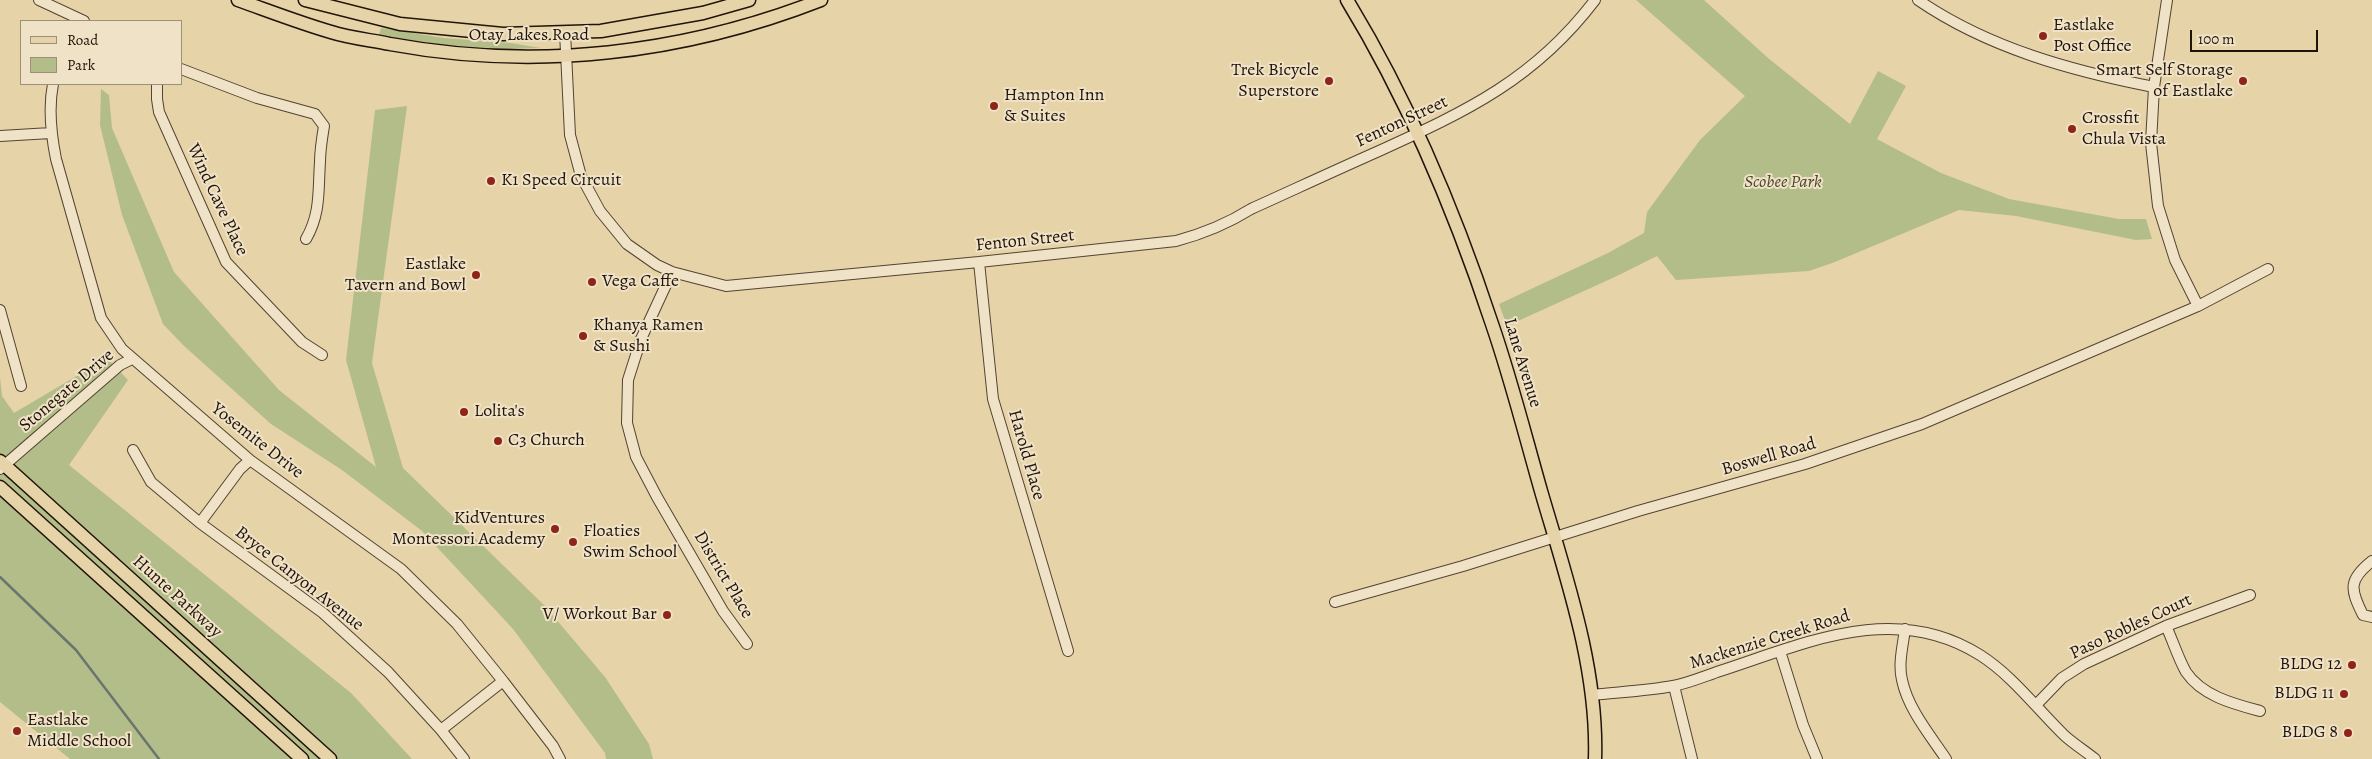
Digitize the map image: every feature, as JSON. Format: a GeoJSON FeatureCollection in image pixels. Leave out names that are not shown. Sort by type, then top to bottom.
{"type":"FeatureCollection","features":[{"type":"Feature","properties":{"kind":"main road","name":"Otay Lakes Road"},"geometry":{"type":"LineString","coordinates":[[238,0],[332,33],[422,50],[498,58],[566,57],[639,50],[716,35],[785,14],[821,0]]}},
{"type":"Feature","properties":{"kind":"main road","name":"Otay Lakes Road"},"geometry":{"type":"LineString","coordinates":[[305,0],[400,24],[503,34],[601,31],[703,13],[749,0]]}},
{"type":"Feature","properties":{"kind":"main road","name":"Lane Avenue"},"geometry":{"type":"LineString","coordinates":[[1347,0],[1388,74],[1435,175],[1478,282],[1499,344],[1571,593],[1590,682],[1596,737],[1595,759]]}},
{"type":"Feature","properties":{"kind":"main road","name":"Hunte Parkway"},"geometry":{"type":"LineString","coordinates":[[1,465],[330,759]]}},
{"type":"Feature","properties":{"kind":"main road","name":"Hunte Parkway"},"geometry":{"type":"LineString","coordinates":[[0,487],[302,759]]}},
{"type":"Feature","properties":{"kind":"street"},"geometry":{"type":"LineString","coordinates":[[39,0],[80,20]]}},
{"type":"Feature","properties":{"kind":"street","name":"Fenton Street"},"geometry":{"type":"LineString","coordinates":[[565,32],[572,150],[586,189],[600,211],[627,244],[657,265],[672,272],[726,286],[979,262],[1176,240],[1194,236],[1474,106],[1515,80],[1573,28],[1595,0]]}},
{"type":"Feature","properties":{"kind":"street"},"geometry":{"type":"LineString","coordinates":[[1918,0],[1949,18],[2011,48],[2095,76],[2154,87]]}},
{"type":"Feature","properties":{"kind":"street"},"geometry":{"type":"LineString","coordinates":[[2167,0],[2154,87],[2151,143],[2158,206],[2175,260],[2198,306]]}},
{"type":"Feature","properties":{"kind":"street"},"geometry":{"type":"LineString","coordinates":[[182,69],[257,98],[315,114],[324,126],[320,162],[319,202],[311,230],[306,239]]}},
{"type":"Feature","properties":{"kind":"street","name":"Yosemite Drive"},"geometry":{"type":"LineString","coordinates":[[53,85],[51,133],[56,159],[101,318],[122,349],[250,460],[401,569],[457,624],[553,746],[560,759]]}},
{"type":"Feature","properties":{"kind":"street","name":"Wind Cave Place"},"geometry":{"type":"LineString","coordinates":[[158,85],[159,112],[226,262],[302,342],[322,355]]}},
{"type":"Feature","properties":{"kind":"street"},"geometry":{"type":"LineString","coordinates":[[0,136],[51,133]]}},
{"type":"Feature","properties":{"kind":"street","name":"Harold Place"},"geometry":{"type":"LineString","coordinates":[[979,262],[993,399],[1068,651]]}},
{"type":"Feature","properties":{"kind":"street","name":"Boswell Road"},"geometry":{"type":"LineString","coordinates":[[1335,602],[1555,538],[1638,511],[1805,464],[1922,424],[2198,306],[2268,269]]}},
{"type":"Feature","properties":{"kind":"street","name":"District Place"},"geometry":{"type":"LineString","coordinates":[[672,272],[641,339],[628,380],[627,423],[636,457],[657,497],[723,611],[747,644]]}},
{"type":"Feature","properties":{"kind":"street"},"geometry":{"type":"LineString","coordinates":[[0,310],[21,386]]}},
{"type":"Feature","properties":{"kind":"street","name":"Stonegate Drive"},"geometry":{"type":"LineString","coordinates":[[1,465],[120,365],[132,359]]}},
{"type":"Feature","properties":{"kind":"street","name":"Bryce Canyon Avenue"},"geometry":{"type":"LineString","coordinates":[[133,450],[150,482],[200,524],[323,613],[388,672],[441,730],[464,759]]}},
{"type":"Feature","properties":{"kind":"street"},"geometry":{"type":"LineString","coordinates":[[200,524],[240,468],[250,460]]}},
{"type":"Feature","properties":{"kind":"street"},"geometry":{"type":"LineString","coordinates":[[2372,561],[2359,572],[2353,584],[2355,598],[2363,615],[2372,617]]}},
{"type":"Feature","properties":{"kind":"street","name":"Paso Robles Court"},"geometry":{"type":"LineString","coordinates":[[2036,705],[2062,678],[2084,664],[2166,626],[2250,595]]}},
{"type":"Feature","properties":{"kind":"street"},"geometry":{"type":"LineString","coordinates":[[2166,626],[2191,679],[2211,694],[2260,711]]}},
{"type":"Feature","properties":{"kind":"street","name":"Mackenzie Creek Road"},"geometry":{"type":"LineString","coordinates":[[1591,695],[1674,686],[1780,651],[1858,629],[1878,627],[1905,629],[1939,635],[1979,655],[1994,665],[2066,737],[2095,759]]}},
{"type":"Feature","properties":{"kind":"street"},"geometry":{"type":"LineString","coordinates":[[1905,629],[1901,669],[1902,681],[1912,707],[1946,759]]}},
{"type":"Feature","properties":{"kind":"street"},"geometry":{"type":"LineString","coordinates":[[1780,651],[1803,725],[1817,759]]}},
{"type":"Feature","properties":{"kind":"street"},"geometry":{"type":"LineString","coordinates":[[441,730],[503,681]]}},
{"type":"Feature","properties":{"kind":"street"},"geometry":{"type":"LineString","coordinates":[[1674,686],[1692,759]]}},
{"type":"Feature","properties":{"kind":"green space","name":"Scobee Park"},"geometry":{"type":"Polygon","coordinates":[[[1636,0],[1704,0],[1768,58],[1850,124],[1878,71],[1906,86],[1877,139],[1941,173],[2009,199],[2119,219],[2146,219],[2152,239],[2136,240],[2016,216],[1959,210],[1809,271],[1676,280],[1657,256],[1507,326],[1499,304],[1608,253],[1644,233],[1647,212],[1700,140],[1745,96],[1636,0]]]}},
{"type":"Feature","properties":{"kind":"green space"},"geometry":{"type":"Polygon","coordinates":[[[381,28],[444,38],[510,43],[541,48],[508,49],[443,45],[379,35],[381,28]]]}},
{"type":"Feature","properties":{"kind":"green space"},"geometry":{"type":"Polygon","coordinates":[[[101,89],[109,95],[112,128],[174,272],[279,390],[376,467],[346,360],[375,110],[407,106],[372,363],[403,468],[544,605],[605,677],[649,744],[653,759],[606,759],[605,753],[513,629],[422,531],[342,470],[271,424],[183,345],[163,324],[122,215],[100,125],[101,89]]]}},
{"type":"Feature","properties":{"kind":"green space"},"geometry":{"type":"Polygon","coordinates":[[[107,358],[128,380],[69,465],[351,693],[412,759],[70,759],[0,702],[0,377],[2,396],[14,413],[107,358]]]}},
{"type":"Feature","properties":{"kind":"waterway"},"geometry":{"type":"LineString","coordinates":[[0,577],[76,650],[159,759]]}},
{"type":"Feature","properties":{"kind":"place","name":"Eastlake Post Office"},"geometry":{"type":"Point","coordinates":[2043,36]}},
{"type":"Feature","properties":{"kind":"place","name":"Trek Bicycle Superstore"},"geometry":{"type":"Point","coordinates":[1329,81]}},
{"type":"Feature","properties":{"kind":"place","name":"Smart Self Storage of Eastlake"},"geometry":{"type":"Point","coordinates":[2243,81]}},
{"type":"Feature","properties":{"kind":"place","name":"Hampton Inn & Suites"},"geometry":{"type":"Point","coordinates":[994,106]}},
{"type":"Feature","properties":{"kind":"place","name":"Crossfit Chula Vista"},"geometry":{"type":"Point","coordinates":[2072,129]}},
{"type":"Feature","properties":{"kind":"place","name":"K1 Speed Circuit"},"geometry":{"type":"Point","coordinates":[491,181]}},
{"type":"Feature","properties":{"kind":"place","name":"Eastlake Tavern and Bowl"},"geometry":{"type":"Point","coordinates":[476,275]}},
{"type":"Feature","properties":{"kind":"place","name":"Vega Caffe"},"geometry":{"type":"Point","coordinates":[592,282]}},
{"type":"Feature","properties":{"kind":"place","name":"Khanya Ramen & Sushi"},"geometry":{"type":"Point","coordinates":[583,336]}},
{"type":"Feature","properties":{"kind":"place","name":"Lolita's"},"geometry":{"type":"Point","coordinates":[464,412]}},
{"type":"Feature","properties":{"kind":"place","name":"C3 Church"},"geometry":{"type":"Point","coordinates":[498,441]}},
{"type":"Feature","properties":{"kind":"place","name":"KidVentures Montessori Academy"},"geometry":{"type":"Point","coordinates":[555,529]}},
{"type":"Feature","properties":{"kind":"place","name":"Floaties Swim School"},"geometry":{"type":"Point","coordinates":[573,542]}},
{"type":"Feature","properties":{"kind":"place","name":"V/ Workout Bar"},"geometry":{"type":"Point","coordinates":[667,615]}},
{"type":"Feature","properties":{"kind":"place","name":"BLDG 12"},"geometry":{"type":"Point","coordinates":[2352,665]}},
{"type":"Feature","properties":{"kind":"place","name":"BLDG 11"},"geometry":{"type":"Point","coordinates":[2344,694]}},
{"type":"Feature","properties":{"kind":"place","name":"Eastlake Middle School"},"geometry":{"type":"Point","coordinates":[17,731]}},
{"type":"Feature","properties":{"kind":"place","name":"BLDG 8"},"geometry":{"type":"Point","coordinates":[2348,733]}}]}
